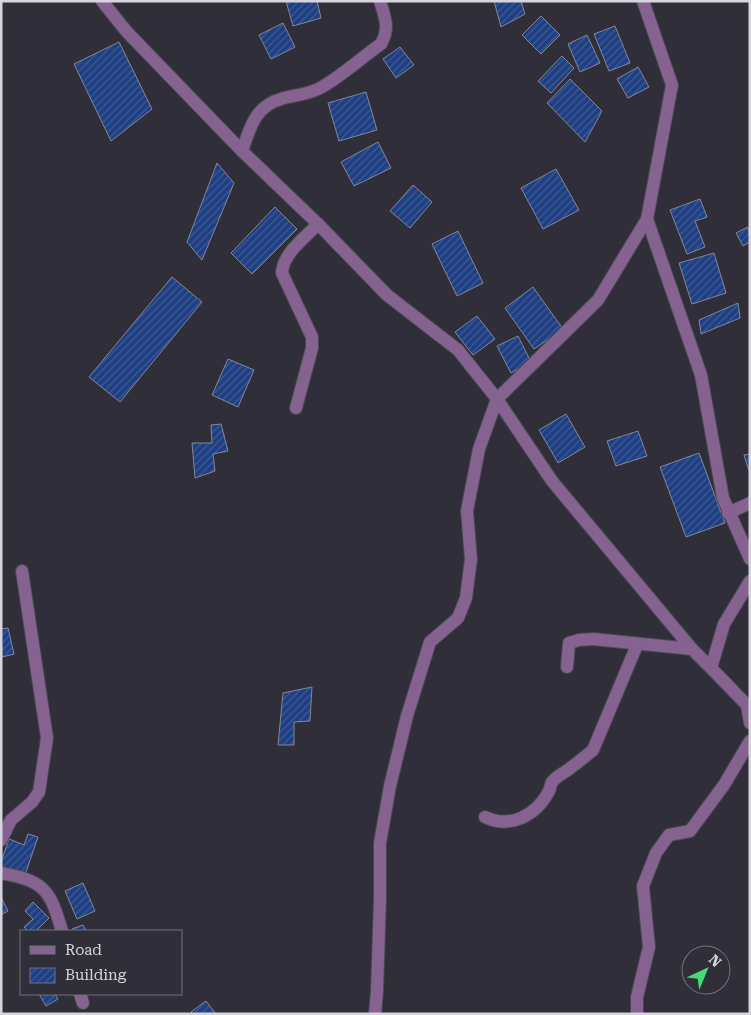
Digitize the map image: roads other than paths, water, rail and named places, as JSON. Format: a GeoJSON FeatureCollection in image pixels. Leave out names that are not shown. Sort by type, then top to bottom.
{"type":"FeatureCollection","features":[{"type":"Feature","properties":{"kind":"street"},"geometry":{"type":"LineString","coordinates":[[102,1],[127,32],[242,151],[318,224],[387,295],[458,350],[497,399],[552,481],[692,649],[748,705],[750,723]]}},
{"type":"Feature","properties":{"kind":"street"},"geometry":{"type":"LineString","coordinates":[[242,151],[257,113],[268,104],[282,98],[303,95],[319,89],[380,44],[386,34],[386,21],[380,1]]}},
{"type":"Feature","properties":{"kind":"street"},"geometry":{"type":"LineString","coordinates":[[375,1014],[378,991],[380,843],[390,786],[407,716],[430,642],[458,618],[466,598],[471,559],[467,511],[479,449],[497,399],[598,300],[647,219],[672,85],[643,1]]}},
{"type":"Feature","properties":{"kind":"street"},"geometry":{"type":"LineString","coordinates":[[647,219],[701,375],[723,498],[750,559]]}},
{"type":"Feature","properties":{"kind":"street"},"geometry":{"type":"LineString","coordinates":[[296,408],[312,348],[312,337],[282,273],[283,265],[288,255],[318,224]]}},
{"type":"Feature","properties":{"kind":"street"},"geometry":{"type":"LineString","coordinates":[[728,512],[750,503]]}},
{"type":"Feature","properties":{"kind":"street"},"geometry":{"type":"LineString","coordinates":[[1,840],[11,820],[32,802],[39,792],[47,738],[22,571]]}},
{"type":"Feature","properties":{"kind":"street"},"geometry":{"type":"LineString","coordinates":[[711,668],[724,624],[750,581]]}},
{"type":"Feature","properties":{"kind":"street"},"geometry":{"type":"LineString","coordinates":[[567,667],[569,643],[579,640],[593,639],[637,645],[692,649]]}},
{"type":"Feature","properties":{"kind":"street"},"geometry":{"type":"LineString","coordinates":[[485,817],[495,822],[503,823],[528,815],[549,791],[552,781],[593,750],[637,645]]}},
{"type":"Feature","properties":{"kind":"street"},"geometry":{"type":"LineString","coordinates":[[636,1014],[637,997],[649,947],[643,886],[656,853],[669,835],[690,831],[724,785],[750,741]]}},
{"type":"Feature","properties":{"kind":"street"},"geometry":{"type":"LineString","coordinates":[[1,874],[21,877],[42,887],[53,902],[62,930]]}}]}
